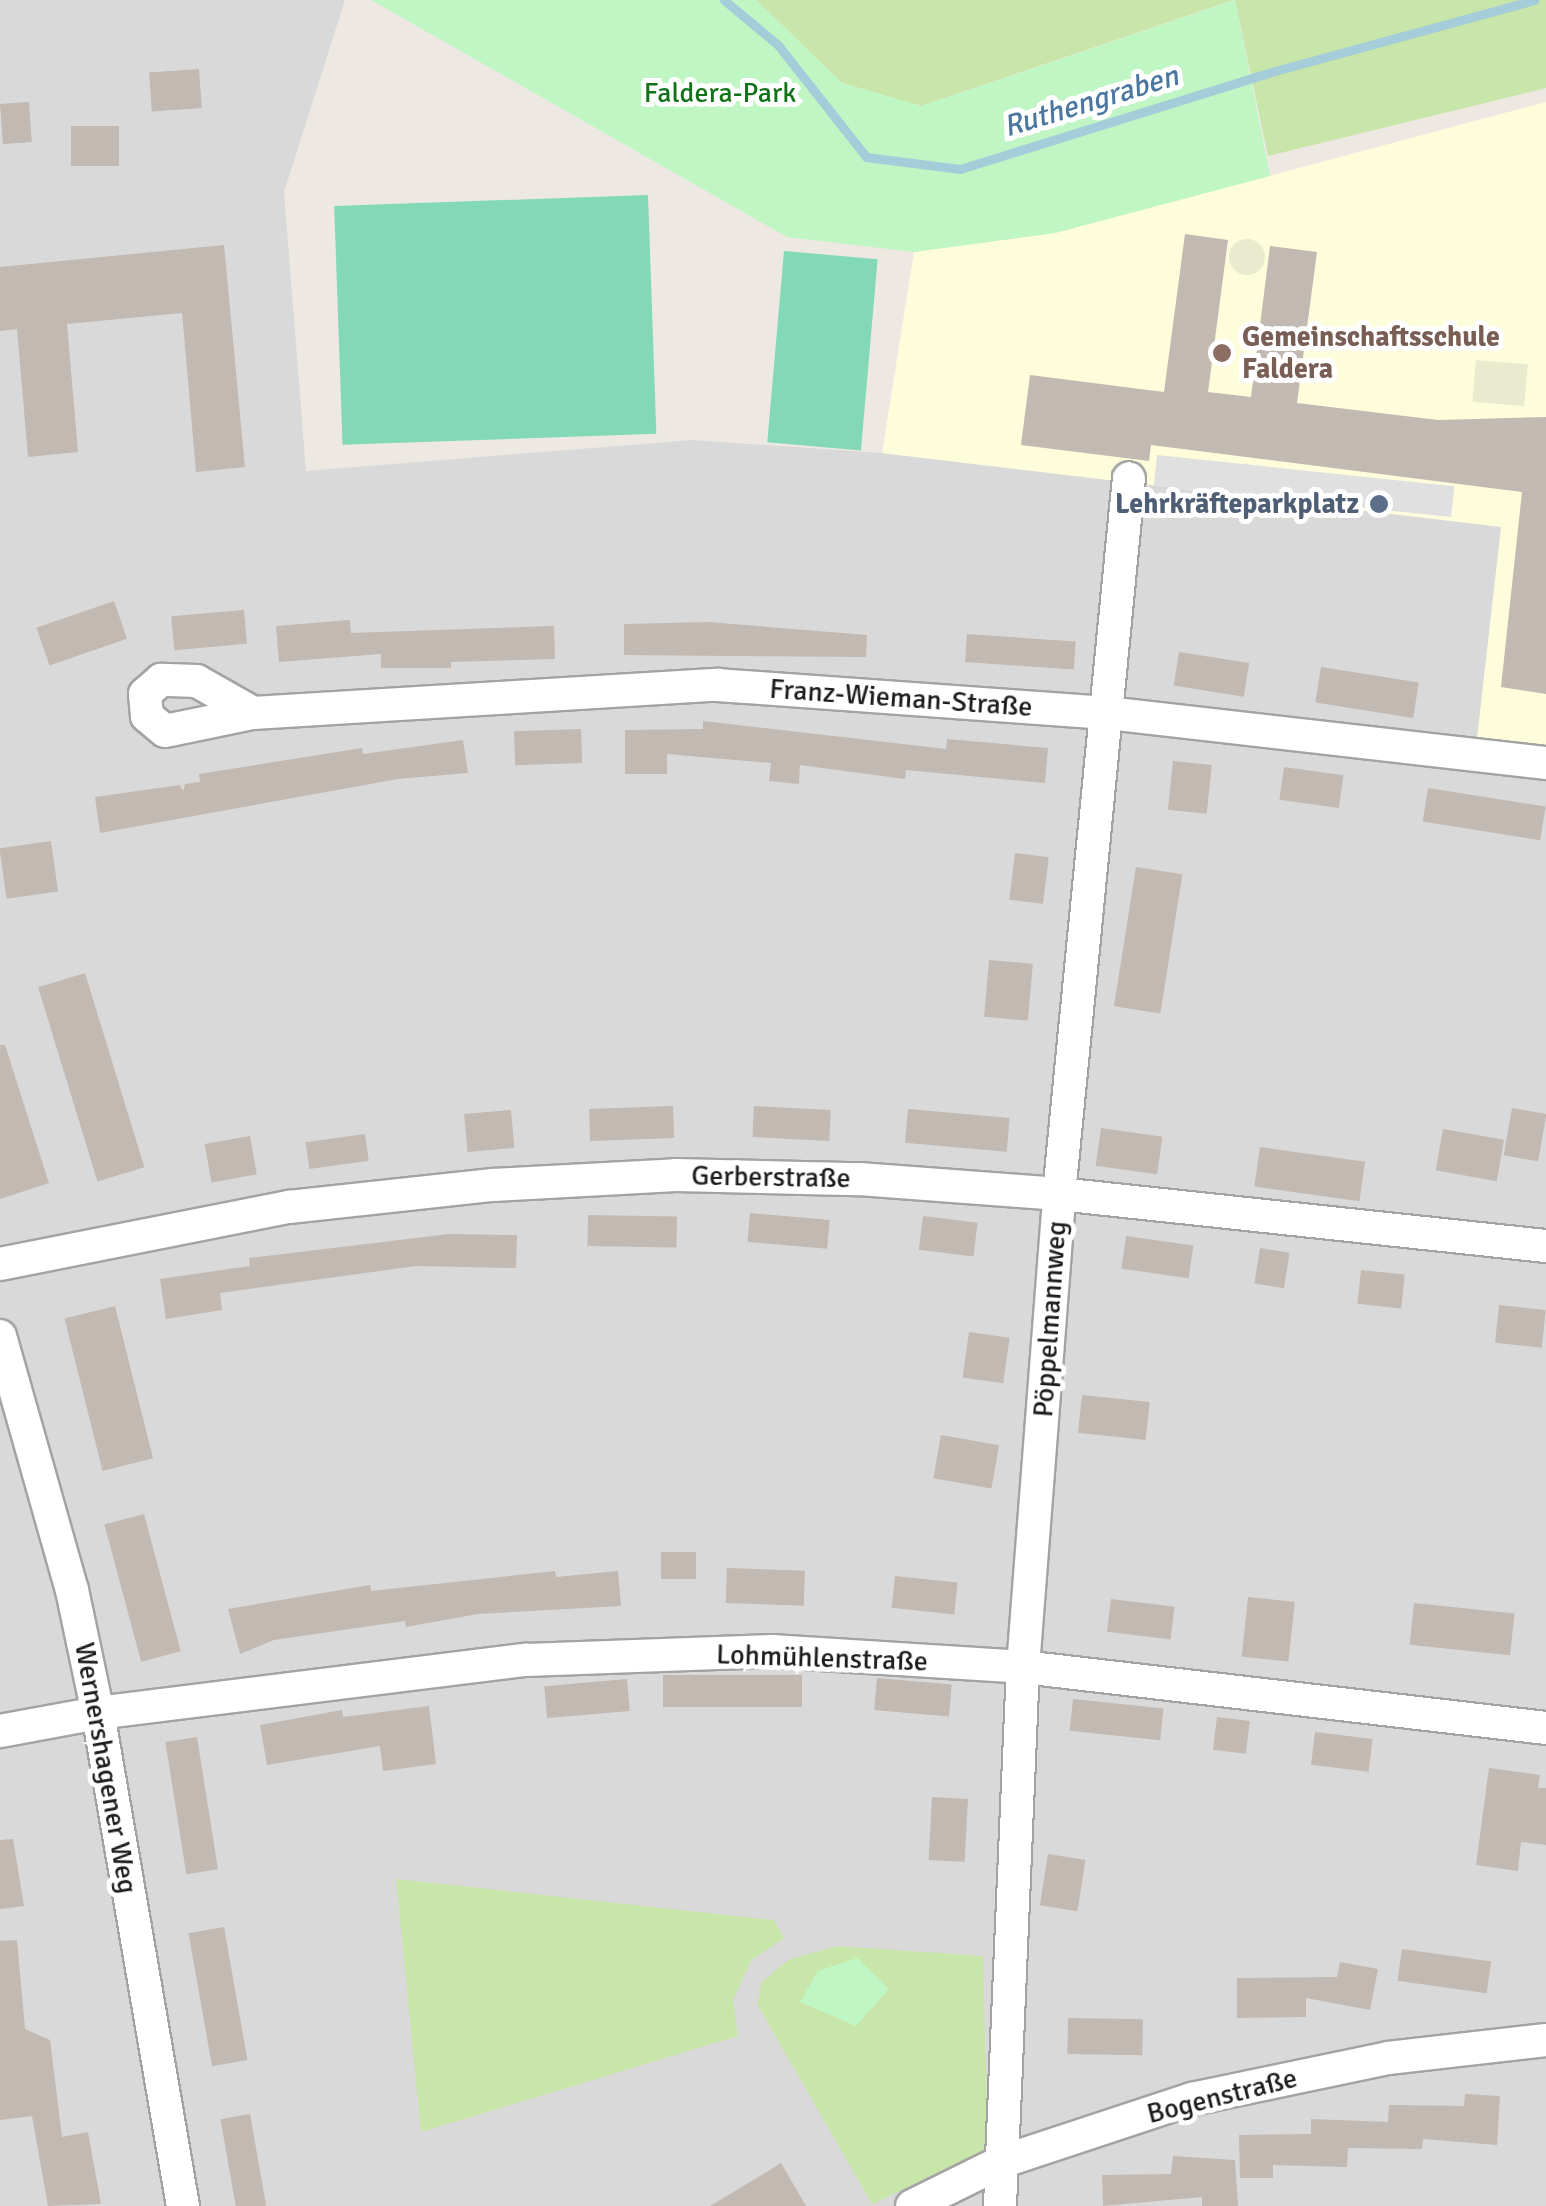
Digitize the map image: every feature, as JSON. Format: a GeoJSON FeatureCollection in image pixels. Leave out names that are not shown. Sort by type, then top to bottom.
{"type":"FeatureCollection","features":[{"type":"Feature","properties":{"kind":"street","name":"Pöppelmannweg"},"geometry":{"type":"LineString","coordinates":[[1000,2206],[1024,1668],[1060,1194],[1129,478]]}},
{"type":"Feature","properties":{"kind":"street","name":"Franz-Wieman-Straße"},"geometry":{"type":"LineString","coordinates":[[253,713],[718,685],[1107,713],[1546,763]]}},
{"type":"Feature","properties":{"kind":"street","name":"Gerberstraße"},"geometry":{"type":"LineString","coordinates":[[0,1264],[290,1207],[494,1185],[676,1175],[860,1179],[1060,1194],[1546,1246]]}},
{"type":"Feature","properties":{"kind":"street","name":"Wernershagener Weg"},"geometry":{"type":"LineString","coordinates":[[0,1336],[62,1554],[98,1713],[183,2206]]}},
{"type":"Feature","properties":{"kind":"street","name":"Lohmühlenstraße"},"geometry":{"type":"LineString","coordinates":[[0,1732],[98,1713],[526,1660],[772,1651],[1024,1668],[1546,1728]]}},
{"type":"Feature","properties":{"kind":"street","name":"Bogenstraße"},"geometry":{"type":"LineString","coordinates":[[912,2206],[1001,2162],[1192,2099],[1388,2058],[1546,2040]]}},
{"type":"Feature","properties":{"kind":"shaded area"},"geometry":{"type":"Polygon","coordinates":[[[0,0],[345,0],[284,192],[306,471],[692,440],[882,453],[1502,527],[1478,738],[1546,746],[1546,2206],[0,2206],[0,0]]]}},
{"type":"Feature","properties":{"kind":"shaded area","name":"Gemeinschaftsschule Faldera"},"geometry":{"type":"Polygon","coordinates":[[[1546,102],[1546,746],[1477,738],[1501,527],[882,453],[914,252],[1055,233],[1546,102]]]}},
{"type":"Feature","properties":{"kind":"shaded area"},"geometry":{"type":"Polygon","coordinates":[[[1247,239],[1260,244],[1265,257],[1260,270],[1247,275],[1234,270],[1229,257],[1234,244],[1247,239]]]}},
{"type":"Feature","properties":{"kind":"shaded area"},"geometry":{"type":"Polygon","coordinates":[[[1476,360],[1528,365],[1524,406],[1472,402],[1476,360]]]}},
{"type":"Feature","properties":{"kind":"shaded area","name":"Lehrkräfteparkplatz"},"geometry":{"type":"Polygon","coordinates":[[[1157,455],[1454,486],[1451,517],[1154,486],[1157,455]]]}},
{"type":"Feature","properties":{"kind":"green space","name":"Faldera-Park"},"geometry":{"type":"Polygon","coordinates":[[[371,0],[756,0],[842,83],[921,106],[1235,0],[1270,176],[1055,233],[914,252],[787,237],[371,0]]]}},
{"type":"Feature","properties":{"kind":"green space"},"geometry":{"type":"Polygon","coordinates":[[[756,0],[1234,0],[921,106],[842,83],[756,0]]]}},
{"type":"Feature","properties":{"kind":"green space"},"geometry":{"type":"Polygon","coordinates":[[[1235,0],[1546,0],[1546,88],[1268,156],[1235,0]]]}},
{"type":"Feature","properties":{"kind":"green space"},"geometry":{"type":"Polygon","coordinates":[[[648,195],[656,434],[343,445],[334,206],[648,195]]]}},
{"type":"Feature","properties":{"kind":"green space"},"geometry":{"type":"Polygon","coordinates":[[[784,251],[878,259],[861,450],[767,442],[784,251]]]}},
{"type":"Feature","properties":{"kind":"green space"},"geometry":{"type":"Polygon","coordinates":[[[396,1879],[774,1920],[784,1938],[751,1961],[733,2000],[738,2036],[421,2132],[396,1879]]]}},
{"type":"Feature","properties":{"kind":"green space"},"geometry":{"type":"Polygon","coordinates":[[[837,1946],[983,1956],[988,2150],[872,2204],[757,2004],[762,1982],[788,1960],[837,1946]]]}},
{"type":"Feature","properties":{"kind":"green space"},"geometry":{"type":"Polygon","coordinates":[[[857,1958],[889,1989],[856,2026],[800,2002],[818,1971],[857,1958]]]}},
{"type":"Feature","properties":{"kind":"building"},"geometry":{"type":"Polygon","coordinates":[[[199,69],[202,108],[152,111],[149,72],[199,69]]]}},
{"type":"Feature","properties":{"kind":"building"},"geometry":{"type":"Polygon","coordinates":[[[29,102],[32,142],[3,144],[0,104],[29,102]]]}},
{"type":"Feature","properties":{"kind":"building"},"geometry":{"type":"Polygon","coordinates":[[[71,126],[119,126],[119,166],[71,166],[71,126]]]}},
{"type":"Feature","properties":{"kind":"building"},"geometry":{"type":"Polygon","coordinates":[[[1185,234],[1228,240],[1208,392],[1251,397],[1270,246],[1317,252],[1297,403],[1438,420],[1546,417],[1546,694],[1501,687],[1522,492],[1151,445],[1149,461],[1021,445],[1030,375],[1164,392],[1185,234]]]}},
{"type":"Feature","properties":{"kind":"building"},"geometry":{"type":"Polygon","coordinates":[[[224,245],[245,467],[196,472],[182,313],[67,324],[78,452],[28,457],[17,329],[0,331],[0,267],[224,245]]]}},
{"type":"Feature","properties":{"kind":"building"},"geometry":{"type":"Polygon","coordinates":[[[114,601],[127,639],[49,666],[36,628],[114,601]]]}},
{"type":"Feature","properties":{"kind":"building"},"geometry":{"type":"Polygon","coordinates":[[[244,610],[247,644],[174,650],[171,616],[244,610]]]}},
{"type":"Feature","properties":{"kind":"building"},"geometry":{"type":"Polygon","coordinates":[[[350,620],[351,633],[554,626],[555,659],[451,662],[451,668],[381,668],[381,654],[279,662],[276,626],[350,620]]]}},
{"type":"Feature","properties":{"kind":"building"},"geometry":{"type":"Polygon","coordinates":[[[708,622],[867,635],[866,657],[624,655],[624,624],[708,622]]]}},
{"type":"Feature","properties":{"kind":"building"},"geometry":{"type":"Polygon","coordinates":[[[967,634],[1076,642],[1074,670],[965,662],[967,634]]]}},
{"type":"Feature","properties":{"kind":"building"},"geometry":{"type":"Polygon","coordinates":[[[1179,652],[1249,663],[1244,697],[1174,686],[1179,652]]]}},
{"type":"Feature","properties":{"kind":"building"},"geometry":{"type":"Polygon","coordinates":[[[1321,667],[1419,682],[1413,718],[1315,703],[1321,667]]]}},
{"type":"Feature","properties":{"kind":"building"},"geometry":{"type":"Polygon","coordinates":[[[703,721],[946,749],[947,739],[1048,748],[1045,783],[906,770],[905,779],[800,765],[799,784],[769,781],[771,763],[667,754],[667,774],[625,774],[625,730],[703,729],[703,721]]]}},
{"type":"Feature","properties":{"kind":"building"},"geometry":{"type":"Polygon","coordinates":[[[581,729],[582,763],[515,765],[514,731],[581,729]]]}},
{"type":"Feature","properties":{"kind":"building"},"geometry":{"type":"Polygon","coordinates":[[[463,740],[468,773],[398,779],[100,833],[95,797],[180,785],[183,791],[185,784],[200,782],[199,774],[362,748],[363,754],[463,740]]]}},
{"type":"Feature","properties":{"kind":"building"},"geometry":{"type":"Polygon","coordinates":[[[1173,761],[1212,765],[1207,814],[1168,810],[1173,761]]]}},
{"type":"Feature","properties":{"kind":"building"},"geometry":{"type":"Polygon","coordinates":[[[1284,767],[1343,775],[1339,808],[1279,800],[1284,767]]]}},
{"type":"Feature","properties":{"kind":"building"},"geometry":{"type":"Polygon","coordinates":[[[1428,788],[1546,807],[1540,840],[1423,822],[1428,788]]]}},
{"type":"Feature","properties":{"kind":"building"},"geometry":{"type":"Polygon","coordinates":[[[51,841],[58,892],[7,899],[0,848],[51,841]]]}},
{"type":"Feature","properties":{"kind":"building"},"geometry":{"type":"Polygon","coordinates":[[[1015,853],[1049,857],[1043,904],[1009,900],[1015,853]]]}},
{"type":"Feature","properties":{"kind":"building"},"geometry":{"type":"Polygon","coordinates":[[[1136,867],[1182,874],[1160,1014],[1114,1006],[1136,867]]]}},
{"type":"Feature","properties":{"kind":"building"},"geometry":{"type":"Polygon","coordinates":[[[989,960],[1033,964],[1028,1021],[984,1017],[989,960]]]}},
{"type":"Feature","properties":{"kind":"building"},"geometry":{"type":"Polygon","coordinates":[[[85,973],[144,1167],[97,1181],[38,987],[85,973]]]}},
{"type":"Feature","properties":{"kind":"building"},"geometry":{"type":"Polygon","coordinates":[[[0,1045],[5,1045],[49,1183],[0,1199],[0,1045]]]}},
{"type":"Feature","properties":{"kind":"building"},"geometry":{"type":"Polygon","coordinates":[[[673,1106],[674,1138],[590,1141],[589,1109],[673,1106]]]}},
{"type":"Feature","properties":{"kind":"building"},"geometry":{"type":"Polygon","coordinates":[[[754,1106],[831,1110],[829,1141],[752,1137],[754,1106]]]}},
{"type":"Feature","properties":{"kind":"building"},"geometry":{"type":"Polygon","coordinates":[[[1512,1108],[1546,1114],[1538,1161],[1504,1155],[1512,1108]]]}},
{"type":"Feature","properties":{"kind":"building"},"geometry":{"type":"Polygon","coordinates":[[[908,1109],[1010,1118],[1007,1152],[905,1143],[908,1109]]]}},
{"type":"Feature","properties":{"kind":"building"},"geometry":{"type":"Polygon","coordinates":[[[511,1110],[514,1148],[467,1152],[464,1114],[511,1110]]]}},
{"type":"Feature","properties":{"kind":"building"},"geometry":{"type":"Polygon","coordinates":[[[1101,1128],[1162,1137],[1157,1174],[1096,1166],[1101,1128]]]}},
{"type":"Feature","properties":{"kind":"building"},"geometry":{"type":"Polygon","coordinates":[[[1443,1129],[1504,1140],[1497,1181],[1436,1170],[1443,1129]]]}},
{"type":"Feature","properties":{"kind":"building"},"geometry":{"type":"Polygon","coordinates":[[[365,1134],[369,1161],[309,1169],[306,1142],[365,1134]]]}},
{"type":"Feature","properties":{"kind":"building"},"geometry":{"type":"Polygon","coordinates":[[[250,1136],[257,1174],[211,1182],[205,1144],[250,1136]]]}},
{"type":"Feature","properties":{"kind":"building"},"geometry":{"type":"Polygon","coordinates":[[[1260,1147],[1365,1162],[1359,1201],[1254,1187],[1260,1147]]]}},
{"type":"Feature","properties":{"kind":"building"},"geometry":{"type":"Polygon","coordinates":[[[750,1213],[830,1220],[827,1249],[747,1242],[750,1213]]]}},
{"type":"Feature","properties":{"kind":"building"},"geometry":{"type":"Polygon","coordinates":[[[588,1215],[677,1217],[676,1248],[587,1246],[588,1215]]]}},
{"type":"Feature","properties":{"kind":"building"},"geometry":{"type":"Polygon","coordinates":[[[923,1216],[978,1223],[973,1256],[919,1250],[923,1216]]]}},
{"type":"Feature","properties":{"kind":"building"},"geometry":{"type":"Polygon","coordinates":[[[449,1234],[517,1235],[516,1268],[416,1266],[220,1293],[222,1310],[166,1319],[160,1279],[250,1266],[249,1258],[449,1234]]]}},
{"type":"Feature","properties":{"kind":"building"},"geometry":{"type":"Polygon","coordinates":[[[1126,1236],[1193,1245],[1189,1278],[1121,1269],[1126,1236]]]}},
{"type":"Feature","properties":{"kind":"building"},"geometry":{"type":"Polygon","coordinates":[[[1260,1248],[1290,1253],[1284,1288],[1254,1284],[1260,1248]]]}},
{"type":"Feature","properties":{"kind":"building"},"geometry":{"type":"Polygon","coordinates":[[[1361,1270],[1405,1275],[1401,1308],[1357,1304],[1361,1270]]]}},
{"type":"Feature","properties":{"kind":"building"},"geometry":{"type":"Polygon","coordinates":[[[1499,1305],[1546,1310],[1542,1348],[1495,1343],[1499,1305]]]}},
{"type":"Feature","properties":{"kind":"building"},"geometry":{"type":"Polygon","coordinates":[[[115,1306],[153,1458],[103,1471],[65,1319],[115,1306]]]}},
{"type":"Feature","properties":{"kind":"building"},"geometry":{"type":"Polygon","coordinates":[[[969,1332],[1010,1338],[1003,1383],[963,1378],[969,1332]]]}},
{"type":"Feature","properties":{"kind":"building"},"geometry":{"type":"Polygon","coordinates":[[[1082,1395],[1150,1402],[1146,1440],[1078,1433],[1082,1395]]]}},
{"type":"Feature","properties":{"kind":"building"},"geometry":{"type":"Polygon","coordinates":[[[941,1435],[999,1445],[991,1489],[933,1478],[941,1435]]]}},
{"type":"Feature","properties":{"kind":"building"},"geometry":{"type":"Polygon","coordinates":[[[144,1514],[181,1651],[141,1662],[104,1525],[144,1514]]]}},
{"type":"Feature","properties":{"kind":"building"},"geometry":{"type":"Polygon","coordinates":[[[661,1552],[696,1552],[696,1579],[661,1579],[661,1552]]]}},
{"type":"Feature","properties":{"kind":"building"},"geometry":{"type":"Polygon","coordinates":[[[727,1568],[805,1571],[804,1606],[726,1603],[727,1568]]]}},
{"type":"Feature","properties":{"kind":"building"},"geometry":{"type":"Polygon","coordinates":[[[555,1571],[556,1577],[618,1571],[621,1606],[478,1614],[406,1627],[405,1621],[274,1640],[240,1654],[228,1609],[370,1585],[371,1591],[555,1571]]]}},
{"type":"Feature","properties":{"kind":"building"},"geometry":{"type":"Polygon","coordinates":[[[895,1576],[958,1583],[954,1614],[892,1608],[895,1576]]]}},
{"type":"Feature","properties":{"kind":"building"},"geometry":{"type":"Polygon","coordinates":[[[1248,1597],[1295,1602],[1288,1662],[1242,1657],[1248,1597]]]}},
{"type":"Feature","properties":{"kind":"building"},"geometry":{"type":"Polygon","coordinates":[[[1111,1599],[1175,1607],[1171,1640],[1107,1632],[1111,1599]]]}},
{"type":"Feature","properties":{"kind":"building"},"geometry":{"type":"Polygon","coordinates":[[[1414,1603],[1514,1614],[1510,1655],[1410,1645],[1414,1603]]]}},
{"type":"Feature","properties":{"kind":"building"},"geometry":{"type":"Polygon","coordinates":[[[663,1675],[802,1675],[802,1707],[663,1707],[663,1675]]]}},
{"type":"Feature","properties":{"kind":"building"},"geometry":{"type":"Polygon","coordinates":[[[877,1678],[952,1685],[949,1716],[874,1710],[877,1678]]]}},
{"type":"Feature","properties":{"kind":"building"},"geometry":{"type":"Polygon","coordinates":[[[627,1679],[630,1711],[547,1718],[544,1686],[627,1679]]]}},
{"type":"Feature","properties":{"kind":"building"},"geometry":{"type":"Polygon","coordinates":[[[1073,1699],[1164,1709],[1160,1740],[1070,1731],[1073,1699]]]}},
{"type":"Feature","properties":{"kind":"building"},"geometry":{"type":"Polygon","coordinates":[[[429,1706],[436,1764],[383,1771],[380,1746],[267,1765],[260,1725],[342,1710],[343,1717],[429,1706]]]}},
{"type":"Feature","properties":{"kind":"building"},"geometry":{"type":"Polygon","coordinates":[[[1217,1717],[1250,1721],[1246,1754],[1213,1750],[1217,1717]]]}},
{"type":"Feature","properties":{"kind":"building"},"geometry":{"type":"Polygon","coordinates":[[[1315,1732],[1373,1739],[1369,1772],[1311,1765],[1315,1732]]]}},
{"type":"Feature","properties":{"kind":"building"},"geometry":{"type":"Polygon","coordinates":[[[197,1737],[218,1869],[186,1874],[165,1742],[197,1737]]]}},
{"type":"Feature","properties":{"kind":"building"},"geometry":{"type":"Polygon","coordinates":[[[1489,1768],[1540,1775],[1538,1788],[1546,1788],[1546,1845],[1521,1842],[1518,1871],[1476,1865],[1489,1768]]]}},
{"type":"Feature","properties":{"kind":"building"},"geometry":{"type":"Polygon","coordinates":[[[932,1797],[968,1799],[965,1862],[929,1860],[932,1797]]]}},
{"type":"Feature","properties":{"kind":"building"},"geometry":{"type":"Polygon","coordinates":[[[13,1839],[24,1906],[0,1909],[0,1840],[13,1839]]]}},
{"type":"Feature","properties":{"kind":"building"},"geometry":{"type":"Polygon","coordinates":[[[1048,1854],[1086,1860],[1077,1911],[1040,1905],[1048,1854]]]}},
{"type":"Feature","properties":{"kind":"building"},"geometry":{"type":"Polygon","coordinates":[[[224,1927],[247,2060],[212,2066],[189,1933],[224,1927]]]}},
{"type":"Feature","properties":{"kind":"building"},"geometry":{"type":"Polygon","coordinates":[[[17,1940],[25,2029],[50,2040],[62,2137],[88,2132],[101,2204],[48,2206],[32,2116],[0,2120],[0,1941],[17,1940]]]}},
{"type":"Feature","properties":{"kind":"building"},"geometry":{"type":"Polygon","coordinates":[[[1402,1949],[1491,1962],[1487,1993],[1398,1981],[1402,1949]]]}},
{"type":"Feature","properties":{"kind":"building"},"geometry":{"type":"Polygon","coordinates":[[[1340,1962],[1378,1969],[1370,2010],[1306,1998],[1306,2017],[1237,2018],[1237,1978],[1337,1977],[1340,1962]]]}},
{"type":"Feature","properties":{"kind":"building"},"geometry":{"type":"Polygon","coordinates":[[[1068,2018],[1143,2019],[1142,2055],[1067,2054],[1068,2018]]]}},
{"type":"Feature","properties":{"kind":"building"},"geometry":{"type":"Polygon","coordinates":[[[1465,2094],[1500,2096],[1497,2145],[1423,2139],[1422,2149],[1348,2148],[1347,2167],[1273,2165],[1273,2178],[1240,2178],[1239,2135],[1311,2134],[1311,2119],[1388,2122],[1389,2105],[1464,2106],[1465,2094]]]}},
{"type":"Feature","properties":{"kind":"building"},"geometry":{"type":"Polygon","coordinates":[[[250,2114],[266,2206],[236,2206],[220,2119],[250,2114]]]}},
{"type":"Feature","properties":{"kind":"building"},"geometry":{"type":"Polygon","coordinates":[[[1173,2156],[1235,2160],[1238,2206],[1202,2206],[1202,2197],[1103,2206],[1102,2175],[1171,2174],[1173,2156]]]}},
{"type":"Feature","properties":{"kind":"building"},"geometry":{"type":"Polygon","coordinates":[[[781,2163],[806,2206],[710,2206],[750,2182],[781,2163]]]}},
{"type":"Feature","properties":{"kind":"waterway","name":"Ruthengraben"},"geometry":{"type":"LineString","coordinates":[[724,0],[778,45],[866,157],[960,169],[1275,71],[1534,0]]}},
{"type":"Feature","properties":{"kind":"place","name":"Gemeinschaftsschule Faldera"},"geometry":{"type":"Point","coordinates":[1222,353]}},
{"type":"Feature","properties":{"kind":"place","name":"Lehrkräfteparkplatz"},"geometry":{"type":"Point","coordinates":[1379,504]}}]}
